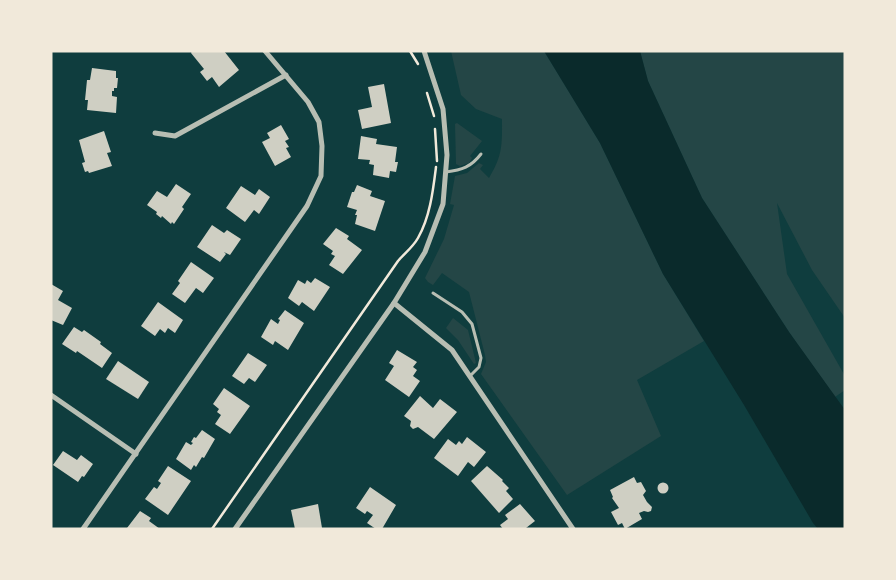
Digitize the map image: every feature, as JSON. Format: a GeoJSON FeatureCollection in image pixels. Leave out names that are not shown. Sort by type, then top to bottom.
{"type":"FeatureCollection","features":[{"type":"Feature","properties":{"kind":"street"},"geometry":{"type":"LineString","coordinates":[[83,529],[307,206],[321,176],[322,146],[319,122],[308,102],[266,51]]}},
{"type":"Feature","properties":{"kind":"street"},"geometry":{"type":"LineString","coordinates":[[235,529],[394,303],[425,252],[443,204],[447,155],[443,109],[424,51]]}},
{"type":"Feature","properties":{"kind":"street"},"geometry":{"type":"LineString","coordinates":[[155,133],[174,136],[286,75]]}},
{"type":"Feature","properties":{"kind":"street"},"geometry":{"type":"LineString","coordinates":[[394,303],[452,350],[573,529]]}},
{"type":"Feature","properties":{"kind":"street"},"geometry":{"type":"LineString","coordinates":[[51,395],[136,454]]}},
{"type":"Feature","properties":{"kind":"lane"},"geometry":{"type":"LineString","coordinates":[[446,172],[466,169],[481,154]]}},
{"type":"Feature","properties":{"kind":"lane"},"geometry":{"type":"LineString","coordinates":[[433,293],[462,312],[472,324],[481,358],[479,367],[470,376]]}},
{"type":"Feature","properties":{"kind":"path"},"geometry":{"type":"LineString","coordinates":[[410,51],[419,66]]}},
{"type":"Feature","properties":{"kind":"path"},"geometry":{"type":"LineString","coordinates":[[212,529],[398,261],[417,240],[424,225],[433,192],[437,160],[434,115],[426,90]]}},
{"type":"Feature","properties":{"kind":"shaded area"},"geometry":{"type":"Polygon","coordinates":[[[451,51],[544,51],[600,143],[663,274],[704,341],[637,380],[661,436],[567,495],[481,374],[486,362],[485,355],[469,292],[442,273],[433,285],[425,278],[444,239],[454,205],[450,204],[455,176],[467,173],[479,163],[483,165],[480,169],[489,178],[497,163],[502,143],[502,119],[476,109],[461,95],[451,51]]]}},
{"type":"Feature","properties":{"kind":"shaded area"},"geometry":{"type":"Polygon","coordinates":[[[544,51],[640,51],[648,81],[702,198],[789,332],[845,410],[845,529],[818,529],[813,523],[744,405],[663,274],[600,143],[544,51]]]}},
{"type":"Feature","properties":{"kind":"shaded area"},"geometry":{"type":"Polygon","coordinates":[[[640,51],[845,51],[845,318],[812,270],[777,203],[787,274],[845,376],[845,390],[835,397],[789,332],[702,198],[648,81],[640,51]]]}},
{"type":"Feature","properties":{"kind":"shaded area"},"geometry":{"type":"Polygon","coordinates":[[[457,123],[482,141],[470,156],[472,158],[469,163],[460,166],[456,164],[455,124],[457,123]]]}},
{"type":"Feature","properties":{"kind":"shaded area"},"geometry":{"type":"Polygon","coordinates":[[[453,318],[468,330],[476,363],[474,364],[458,340],[446,328],[453,318]]]}},
{"type":"Feature","properties":{"kind":"building"},"geometry":{"type":"Polygon","coordinates":[[[192,51],[224,51],[239,70],[219,87],[212,77],[207,81],[200,72],[204,69],[191,53],[192,51]]]}},
{"type":"Feature","properties":{"kind":"building"},"geometry":{"type":"Polygon","coordinates":[[[92,68],[116,71],[116,78],[118,78],[117,88],[114,88],[114,91],[112,91],[112,96],[117,97],[116,113],[87,110],[88,100],[85,100],[87,80],[90,80],[92,68]]]}},
{"type":"Feature","properties":{"kind":"building"},"geometry":{"type":"Polygon","coordinates":[[[384,84],[391,123],[362,129],[358,110],[372,107],[368,87],[384,84]]]}},
{"type":"Feature","properties":{"kind":"building"},"geometry":{"type":"Polygon","coordinates":[[[281,125],[289,139],[285,141],[289,147],[286,148],[291,157],[275,166],[262,142],[270,138],[267,133],[281,125]]]}},
{"type":"Feature","properties":{"kind":"building"},"geometry":{"type":"Polygon","coordinates":[[[104,131],[111,152],[107,153],[112,166],[89,173],[88,171],[85,172],[82,163],[85,162],[79,140],[104,131]]]}},
{"type":"Feature","properties":{"kind":"building"},"geometry":{"type":"Polygon","coordinates":[[[361,136],[377,139],[376,144],[397,147],[395,162],[398,162],[396,172],[390,171],[389,178],[373,175],[374,165],[369,164],[370,160],[358,159],[361,136]]]}},
{"type":"Feature","properties":{"kind":"building"},"geometry":{"type":"Polygon","coordinates":[[[176,184],[191,194],[174,224],[172,222],[171,224],[162,216],[161,218],[156,214],[157,212],[147,205],[157,191],[167,197],[176,184]]]}},
{"type":"Feature","properties":{"kind":"building"},"geometry":{"type":"Polygon","coordinates":[[[357,185],[372,191],[370,196],[385,201],[375,231],[355,224],[357,210],[347,207],[352,192],[354,192],[357,185]]]}},
{"type":"Feature","properties":{"kind":"building"},"geometry":{"type":"Polygon","coordinates":[[[241,186],[255,195],[259,189],[270,197],[259,214],[254,210],[245,222],[226,208],[241,186]]]}},
{"type":"Feature","properties":{"kind":"building"},"geometry":{"type":"Polygon","coordinates":[[[212,225],[224,233],[227,230],[241,239],[230,255],[224,252],[226,254],[220,262],[197,247],[212,225]]]}},
{"type":"Feature","properties":{"kind":"building"},"geometry":{"type":"Polygon","coordinates":[[[336,228],[349,236],[347,239],[362,250],[343,274],[329,265],[335,256],[331,254],[333,251],[323,244],[336,228]]]}},
{"type":"Feature","properties":{"kind":"building"},"geometry":{"type":"Polygon","coordinates":[[[191,262],[214,278],[203,293],[196,288],[185,303],[172,294],[191,262]]]}},
{"type":"Feature","properties":{"kind":"building"},"geometry":{"type":"Polygon","coordinates":[[[315,278],[330,287],[314,311],[302,302],[299,306],[288,298],[298,280],[305,284],[307,280],[311,283],[315,278]]]}},
{"type":"Feature","properties":{"kind":"building"},"geometry":{"type":"Polygon","coordinates":[[[51,284],[63,291],[58,300],[72,308],[63,325],[51,320],[51,284]]]}},
{"type":"Feature","properties":{"kind":"building"},"geometry":{"type":"Polygon","coordinates":[[[158,302],[183,320],[175,333],[168,328],[165,333],[160,329],[155,336],[141,326],[158,302]]]}},
{"type":"Feature","properties":{"kind":"building"},"geometry":{"type":"Polygon","coordinates":[[[285,310],[304,323],[288,350],[275,341],[273,345],[261,337],[271,319],[278,324],[280,320],[278,319],[285,310]]]}},
{"type":"Feature","properties":{"kind":"building"},"geometry":{"type":"Polygon","coordinates":[[[74,327],[82,332],[84,330],[101,342],[100,344],[112,353],[102,368],[77,351],[76,353],[62,344],[74,327]]]}},
{"type":"Feature","properties":{"kind":"building"},"geometry":{"type":"Polygon","coordinates":[[[397,350],[417,362],[413,367],[417,370],[413,376],[420,381],[409,397],[385,380],[394,366],[389,363],[397,350]]]}},
{"type":"Feature","properties":{"kind":"building"},"geometry":{"type":"Polygon","coordinates":[[[248,353],[267,365],[255,382],[249,378],[244,384],[232,376],[248,353]]]}},
{"type":"Feature","properties":{"kind":"building"},"geometry":{"type":"Polygon","coordinates":[[[118,361],[149,382],[138,399],[106,379],[118,361]]]}},
{"type":"Feature","properties":{"kind":"building"},"geometry":{"type":"Polygon","coordinates":[[[224,388],[250,406],[230,434],[215,424],[221,415],[217,412],[219,409],[213,404],[224,388]]]}},
{"type":"Feature","properties":{"kind":"building"},"geometry":{"type":"Polygon","coordinates":[[[420,396],[433,408],[440,399],[457,412],[434,439],[418,427],[413,429],[410,426],[411,421],[404,416],[420,396]]]}},
{"type":"Feature","properties":{"kind":"building"},"geometry":{"type":"Polygon","coordinates":[[[202,430],[215,439],[204,458],[202,457],[196,467],[194,465],[191,470],[176,459],[186,442],[191,445],[194,437],[196,438],[202,430]]]}},
{"type":"Feature","properties":{"kind":"building"},"geometry":{"type":"Polygon","coordinates":[[[467,437],[486,452],[474,467],[468,462],[458,476],[434,458],[448,439],[456,445],[459,441],[462,444],[467,437]]]}},
{"type":"Feature","properties":{"kind":"building"},"geometry":{"type":"Polygon","coordinates":[[[63,451],[77,460],[81,455],[93,464],[78,482],[53,465],[63,451]]]}},
{"type":"Feature","properties":{"kind":"building"},"geometry":{"type":"Polygon","coordinates":[[[168,466],[191,481],[168,515],[145,499],[154,487],[157,489],[161,483],[158,481],[168,466]]]}},
{"type":"Feature","properties":{"kind":"building"},"geometry":{"type":"Polygon","coordinates":[[[487,466],[503,480],[509,488],[506,491],[513,499],[499,513],[471,481],[487,466]]]}},
{"type":"Feature","properties":{"kind":"building"},"geometry":{"type":"Polygon","coordinates":[[[634,477],[637,483],[641,482],[646,491],[643,495],[652,507],[651,511],[639,513],[642,519],[625,529],[622,523],[618,525],[611,512],[619,508],[612,498],[610,490],[634,477]]]}},
{"type":"Feature","properties":{"kind":"building"},"geometry":{"type":"Polygon","coordinates":[[[663,482],[669,488],[663,494],[657,488],[663,482]]]}},
{"type":"Feature","properties":{"kind":"building"},"geometry":{"type":"Polygon","coordinates":[[[370,487],[396,505],[382,529],[376,529],[367,523],[373,515],[367,511],[365,514],[356,508],[370,487]]]}},
{"type":"Feature","properties":{"kind":"building"},"geometry":{"type":"Polygon","coordinates":[[[318,504],[322,528],[295,529],[291,510],[318,504]]]}},
{"type":"Feature","properties":{"kind":"building"},"geometry":{"type":"Polygon","coordinates":[[[520,504],[535,521],[527,529],[503,529],[500,525],[508,519],[505,515],[520,504]]]}},
{"type":"Feature","properties":{"kind":"building"},"geometry":{"type":"Polygon","coordinates":[[[140,511],[151,518],[149,521],[160,529],[127,528],[140,511]]]}}]}
